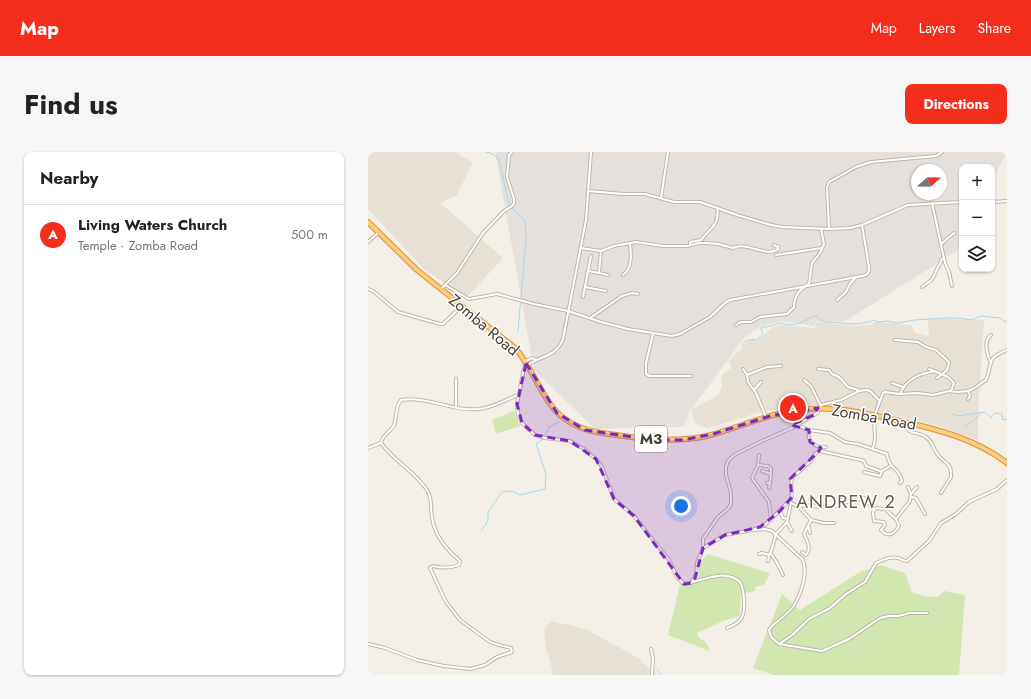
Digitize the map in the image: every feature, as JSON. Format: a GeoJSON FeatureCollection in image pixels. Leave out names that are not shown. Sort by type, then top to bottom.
{"type":"FeatureCollection","features":[{"type":"Feature","properties":{"kind":"highway","name":"Zomba Road"},"geometry":{"type":"LineString","coordinates":[[368,222],[417,270],[511,345],[527,363],[546,398],[557,413],[572,424],[589,431],[654,440],[682,440],[713,434],[766,416],[821,407],[875,415],[960,436],[985,448],[1007,463]]}},
{"type":"Feature","properties":{"kind":"street"},"geometry":{"type":"LineString","coordinates":[[441,289],[457,273],[483,233],[504,211],[511,207],[514,203],[507,177],[509,155],[512,152]]}},
{"type":"Feature","properties":{"kind":"street"},"geometry":{"type":"LineString","coordinates":[[527,363],[551,354],[560,347],[563,339],[586,220],[591,152]]}},
{"type":"Feature","properties":{"kind":"street"},"geometry":{"type":"LineString","coordinates":[[661,198],[668,152]]}},
{"type":"Feature","properties":{"kind":"street"},"geometry":{"type":"LineString","coordinates":[[829,229],[827,187],[829,182],[856,167],[871,162],[936,156],[942,152]]}},
{"type":"Feature","properties":{"kind":"street"},"geometry":{"type":"LineString","coordinates":[[588,190],[624,194],[645,194],[674,202],[700,202],[771,225],[821,229],[850,228],[862,225],[908,205],[959,202]]}},
{"type":"Feature","properties":{"kind":"street"},"geometry":{"type":"LineString","coordinates":[[995,202],[1007,202]]}},
{"type":"Feature","properties":{"kind":"street"},"geometry":{"type":"LineString","coordinates":[[932,203],[944,258],[952,286]]}},
{"type":"Feature","properties":{"kind":"street"},"geometry":{"type":"LineString","coordinates":[[690,245],[690,242],[701,240],[715,224],[718,208]]}},
{"type":"Feature","properties":{"kind":"street"},"geometry":{"type":"LineString","coordinates":[[445,285],[469,299],[497,294],[520,301],[568,311],[601,322],[653,334],[672,336],[677,335],[710,317],[726,302],[732,299],[865,275],[869,272],[869,267],[862,225]]}},
{"type":"Feature","properties":{"kind":"street"},"geometry":{"type":"LineString","coordinates":[[809,284],[812,263],[824,244],[821,229]]}},
{"type":"Feature","properties":{"kind":"street"},"geometry":{"type":"LineString","coordinates":[[368,242],[378,233]]}},
{"type":"Feature","properties":{"kind":"street"},"geometry":{"type":"LineString","coordinates":[[941,244],[954,233]]}},
{"type":"Feature","properties":{"kind":"street"},"geometry":{"type":"LineString","coordinates":[[581,248],[601,251],[630,242],[663,246],[707,243],[734,248],[743,246],[772,252],[778,249],[778,247],[774,245]]}},
{"type":"Feature","properties":{"kind":"street"},"geometry":{"type":"LineString","coordinates":[[623,275],[628,270],[631,258],[630,242]]}},
{"type":"Feature","properties":{"kind":"street"},"geometry":{"type":"LineString","coordinates":[[776,255],[822,248]]}},
{"type":"Feature","properties":{"kind":"street"},"geometry":{"type":"LineString","coordinates":[[599,273],[601,251]]}},
{"type":"Feature","properties":{"kind":"street"},"geometry":{"type":"LineString","coordinates":[[583,297],[591,256]]}},
{"type":"Feature","properties":{"kind":"street"},"geometry":{"type":"LineString","coordinates":[[922,287],[933,279],[941,260],[944,258]]}},
{"type":"Feature","properties":{"kind":"street"},"geometry":{"type":"LineString","coordinates":[[588,271],[608,275]]}},
{"type":"Feature","properties":{"kind":"street"},"geometry":{"type":"LineString","coordinates":[[837,300],[846,292],[856,277]]}},
{"type":"Feature","properties":{"kind":"street"},"geometry":{"type":"LineString","coordinates":[[736,325],[741,322],[751,322],[760,317],[786,314],[794,306],[794,299],[798,293],[809,284]]}},
{"type":"Feature","properties":{"kind":"street"},"geometry":{"type":"LineString","coordinates":[[585,287],[606,291]]}},
{"type":"Feature","properties":{"kind":"street"},"geometry":{"type":"LineString","coordinates":[[368,289],[375,292],[398,312],[440,324],[444,324],[462,306]]}},
{"type":"Feature","properties":{"kind":"street"},"geometry":{"type":"LineString","coordinates":[[590,318],[619,298],[627,294],[638,294]]}},
{"type":"Feature","properties":{"kind":"street"},"geometry":{"type":"LineString","coordinates":[[653,334],[647,356],[646,374],[650,376],[691,376]]}},
{"type":"Feature","properties":{"kind":"street"},"geometry":{"type":"LineString","coordinates":[[990,361],[986,346],[988,337],[991,335]]}},
{"type":"Feature","properties":{"kind":"street"},"geometry":{"type":"LineString","coordinates":[[895,340],[918,342],[926,347],[936,350],[949,362],[947,370],[937,378]]}},
{"type":"Feature","properties":{"kind":"street"},"geometry":{"type":"LineString","coordinates":[[873,449],[875,439],[875,415],[884,392],[933,395],[951,391],[957,392],[973,390],[986,380],[990,361],[994,356],[1007,350]]}},
{"type":"Feature","properties":{"kind":"street"},"geometry":{"type":"LineString","coordinates":[[536,360],[532,358],[524,368],[517,404],[519,419],[526,428],[535,435],[545,438],[570,441],[592,455],[602,467],[616,501],[634,516],[669,560],[680,581],[684,584],[723,575],[740,582],[744,596],[743,614],[740,621],[727,628]]}},
{"type":"Feature","properties":{"kind":"street"},"geometry":{"type":"LineString","coordinates":[[747,375],[767,367],[781,366]]}},
{"type":"Feature","properties":{"kind":"street"},"geometry":{"type":"LineString","coordinates":[[743,369],[747,375],[748,382],[754,390],[766,416]]}},
{"type":"Feature","properties":{"kind":"street"},"geometry":{"type":"LineString","coordinates":[[818,369],[829,370],[839,377],[848,387],[859,391]]}},
{"type":"Feature","properties":{"kind":"street"},"geometry":{"type":"LineString","coordinates":[[929,369],[941,374],[953,382],[951,391]]}},
{"type":"Feature","properties":{"kind":"street"},"geometry":{"type":"LineString","coordinates":[[900,394],[903,387],[911,379],[935,371]]}},
{"type":"Feature","properties":{"kind":"street"},"geometry":{"type":"LineString","coordinates":[[456,379],[456,407]]}},
{"type":"Feature","properties":{"kind":"street"},"geometry":{"type":"LineString","coordinates":[[804,380],[811,386],[821,407]]}},
{"type":"Feature","properties":{"kind":"street"},"geometry":{"type":"LineString","coordinates":[[754,390],[761,382]]}},
{"type":"Feature","properties":{"kind":"street"},"geometry":{"type":"LineString","coordinates":[[892,383],[903,387]]}},
{"type":"Feature","properties":{"kind":"street"},"geometry":{"type":"LineString","coordinates":[[692,582],[696,574],[697,563],[703,548],[702,540],[718,517],[731,504],[731,496],[726,480],[725,470],[731,458],[815,415],[821,407],[841,400],[859,391],[868,390],[880,401]]}},
{"type":"Feature","properties":{"kind":"street"},"geometry":{"type":"LineString","coordinates":[[968,391],[970,396],[968,399]]}},
{"type":"Feature","properties":{"kind":"street"},"geometry":{"type":"LineString","coordinates":[[368,448],[381,443],[383,438],[395,424],[397,407],[401,400],[419,400],[476,409],[485,408],[518,395]]}},
{"type":"Feature","properties":{"kind":"street"},"geometry":{"type":"LineString","coordinates":[[905,422],[906,428],[910,431],[924,435],[930,440],[936,453],[950,466],[951,477],[941,493]]}},
{"type":"Feature","properties":{"kind":"street"},"geometry":{"type":"LineString","coordinates":[[797,425],[809,430],[830,433],[845,442],[858,444],[887,454],[892,467],[900,473],[902,481],[900,483]]}},
{"type":"Feature","properties":{"kind":"street"},"geometry":{"type":"LineString","coordinates":[[809,430],[808,435],[810,441],[820,449],[864,461],[866,466],[882,471]]}},
{"type":"Feature","properties":{"kind":"street"},"geometry":{"type":"LineString","coordinates":[[368,644],[385,648],[417,660],[444,666],[470,669],[512,652],[512,648],[490,642],[481,636],[460,620],[446,602],[430,568],[433,566],[439,568],[454,567],[459,565],[460,561],[445,546],[434,526],[431,502],[427,491],[381,443]]}},
{"type":"Feature","properties":{"kind":"street"},"geometry":{"type":"LineString","coordinates":[[768,561],[776,534],[787,521],[792,494],[792,478],[811,462],[814,454],[820,449],[826,447]]}},
{"type":"Feature","properties":{"kind":"street"},"geometry":{"type":"LineString","coordinates":[[759,455],[758,465],[752,478],[770,502],[771,520]]}},
{"type":"Feature","properties":{"kind":"street"},"geometry":{"type":"LineString","coordinates":[[758,465],[768,466],[771,469],[768,483],[769,488]]}},
{"type":"Feature","properties":{"kind":"street"},"geometry":{"type":"LineString","coordinates":[[864,472],[880,476],[882,471],[891,465]]}},
{"type":"Feature","properties":{"kind":"street"},"geometry":{"type":"LineString","coordinates":[[762,471],[771,474]]}},
{"type":"Feature","properties":{"kind":"street"},"geometry":{"type":"LineString","coordinates":[[779,644],[791,636],[809,620],[830,608],[846,594],[865,582],[876,563],[892,558],[907,561],[929,541],[941,523],[956,514],[968,502],[997,490],[999,486],[1007,480]]}},
{"type":"Feature","properties":{"kind":"street"},"geometry":{"type":"LineString","coordinates":[[908,487],[912,497],[916,498],[925,514]]}},
{"type":"Feature","properties":{"kind":"street"},"geometry":{"type":"LineString","coordinates":[[911,494],[917,487]]}},
{"type":"Feature","properties":{"kind":"street"},"geometry":{"type":"LineString","coordinates":[[896,520],[912,497]]}},
{"type":"Feature","properties":{"kind":"street"},"geometry":{"type":"LineString","coordinates":[[798,506],[835,506],[844,504],[850,500],[859,500],[863,498],[874,510],[874,521],[884,522],[885,525],[881,530],[889,535],[894,533],[899,526],[896,520],[887,511]]}},
{"type":"Feature","properties":{"kind":"street"},"geometry":{"type":"LineString","coordinates":[[755,530],[765,525],[790,502]]}},
{"type":"Feature","properties":{"kind":"street"},"geometry":{"type":"LineString","coordinates":[[790,502],[798,506],[811,520],[824,523],[834,523]]}},
{"type":"Feature","properties":{"kind":"street"},"geometry":{"type":"LineString","coordinates":[[874,510],[876,508],[884,509]]}},
{"type":"Feature","properties":{"kind":"street"},"geometry":{"type":"LineString","coordinates":[[780,511],[792,531]]}},
{"type":"Feature","properties":{"kind":"street"},"geometry":{"type":"LineString","coordinates":[[802,552],[806,555],[809,552],[809,543],[804,534],[811,520]]}},
{"type":"Feature","properties":{"kind":"street"},"geometry":{"type":"LineString","coordinates":[[808,525],[810,533]]}},
{"type":"Feature","properties":{"kind":"street"},"geometry":{"type":"LineString","coordinates":[[703,548],[725,535],[766,529],[776,534],[803,560],[805,570],[803,584],[793,607],[769,630],[771,637],[779,644],[822,650],[855,635],[878,619],[889,616],[898,616],[910,612],[927,613]]}},
{"type":"Feature","properties":{"kind":"street"},"geometry":{"type":"LineString","coordinates":[[759,554],[769,554],[783,574]]}},
{"type":"Feature","properties":{"kind":"street"},"geometry":{"type":"LineString","coordinates":[[651,650],[653,658],[652,675]]}},
{"type":"Feature","properties":{"kind":"highlighted area"},"geometry":{"type":"Polygon","coordinates":[[[526,363],[557,413],[585,430],[654,440],[683,440],[713,434],[773,415],[818,408],[814,415],[791,425],[809,430],[810,442],[821,448],[790,479],[792,497],[780,511],[760,527],[725,535],[703,548],[695,578],[691,583],[684,584],[634,516],[614,499],[596,459],[570,441],[535,435],[522,423],[517,404],[526,363]]]}},
{"type":"Feature","properties":{"kind":"shaded area"},"geometry":{"type":"Polygon","coordinates":[[[368,152],[455,152],[473,163],[456,196],[440,203],[503,258],[466,298],[424,269],[368,209],[368,152]]]}},
{"type":"Feature","properties":{"kind":"shaded area"},"geometry":{"type":"Polygon","coordinates":[[[495,152],[1007,152],[995,175],[995,164],[959,164],[959,247],[957,251],[844,322],[816,321],[814,326],[783,321],[759,327],[744,338],[690,411],[683,427],[595,429],[534,370],[495,152]]]}},
{"type":"Feature","properties":{"kind":"shaded area"},"geometry":{"type":"Polygon","coordinates":[[[928,319],[984,320],[978,410],[978,440],[939,426],[880,412],[799,404],[754,414],[709,428],[702,427],[695,423],[691,410],[718,395],[722,387],[721,376],[731,368],[729,361],[744,344],[751,340],[757,341],[772,328],[781,325],[815,328],[816,322],[856,326],[871,325],[875,322],[911,325],[915,333],[929,336],[928,319]]]}},
{"type":"Feature","properties":{"kind":"shaded area"},"geometry":{"type":"Polygon","coordinates":[[[551,621],[586,629],[638,658],[657,675],[553,675],[546,650],[544,630],[551,621]]]}},
{"type":"Feature","properties":{"kind":"green space"},"geometry":{"type":"Polygon","coordinates":[[[514,411],[520,426],[496,434],[492,420],[514,411]]]}},
{"type":"Feature","properties":{"kind":"green space"},"geometry":{"type":"Polygon","coordinates":[[[708,554],[770,573],[764,585],[755,587],[755,591],[741,594],[740,616],[723,621],[697,633],[700,639],[704,640],[709,648],[709,651],[668,635],[680,584],[693,583],[699,575],[699,563],[708,554]]]}},
{"type":"Feature","properties":{"kind":"green space"},"geometry":{"type":"Polygon","coordinates":[[[881,565],[905,573],[912,592],[923,596],[938,597],[944,591],[965,595],[959,675],[774,675],[753,668],[782,594],[800,610],[860,572],[881,565]]]}},
{"type":"Feature","properties":{"kind":"waterway"},"geometry":{"type":"LineString","coordinates":[[486,152],[493,154],[499,159],[509,205],[525,221],[526,240],[518,331]]}},
{"type":"Feature","properties":{"kind":"waterway"},"geometry":{"type":"LineString","coordinates":[[742,345],[748,340],[757,340],[763,334],[761,328],[763,327],[781,323],[793,325],[813,316],[816,316],[823,322],[849,324],[874,320],[878,322],[887,321],[897,323],[944,318],[972,320],[981,316],[1000,318],[1005,322],[1007,321]]}},
{"type":"Feature","properties":{"kind":"waterway"},"geometry":{"type":"LineString","coordinates":[[952,414],[957,416],[985,412],[991,418],[995,413],[1002,414],[1003,420],[1007,419]]}},
{"type":"Feature","properties":{"kind":"waterway"},"geometry":{"type":"LineString","coordinates":[[965,427],[981,414]]}},
{"type":"Feature","properties":{"kind":"waterway"},"geometry":{"type":"LineString","coordinates":[[545,437],[549,427],[559,422]]}},
{"type":"Feature","properties":{"kind":"waterway"},"geometry":{"type":"LineString","coordinates":[[481,531],[488,521],[488,512],[502,492],[512,491],[520,495],[545,489],[546,474],[536,444],[543,439]]}},
{"type":"Feature","properties":{"kind":"waterway"},"geometry":{"type":"LineString","coordinates":[[657,669],[661,675]]}},
{"type":"Feature","properties":{"kind":"place","name":"Living Waters Church"},"geometry":{"type":"Point","coordinates":[793,408]}},
{"type":"Feature","properties":{"kind":"district","name":"ANDREW 2"},"geometry":{"type":"Point","coordinates":[846,502]}}]}
